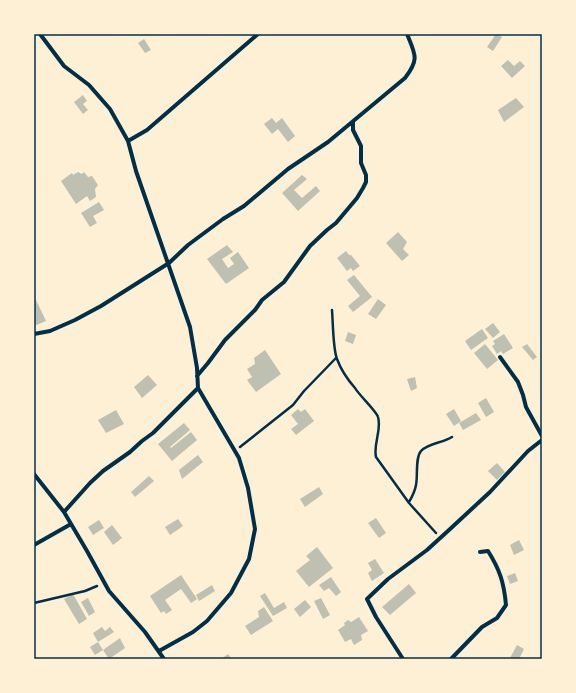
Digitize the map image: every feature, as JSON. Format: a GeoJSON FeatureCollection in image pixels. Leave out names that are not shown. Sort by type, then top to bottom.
{"type":"FeatureCollection","features":[{"type":"Feature","properties":{"kind":"street"},"geometry":{"type":"LineString","coordinates":[[40,34],[64,66],[89,85],[110,109],[128,141],[136,171],[169,262],[190,327],[198,388],[239,458],[248,488],[255,529],[249,559],[231,593],[207,621],[193,632],[159,651]]}},
{"type":"Feature","properties":{"kind":"street"},"geometry":{"type":"LineString","coordinates":[[128,141],[147,130],[258,34]]}},
{"type":"Feature","properties":{"kind":"street"},"geometry":{"type":"LineString","coordinates":[[34,334],[50,331],[75,320],[101,306],[169,262],[188,245],[223,219],[244,206],[288,169],[328,142],[353,122],[405,78],[413,69],[416,57],[407,34]]}},
{"type":"Feature","properties":{"kind":"street"},"geometry":{"type":"LineString","coordinates":[[197,376],[225,340],[255,310],[262,300],[284,282],[310,246],[336,223],[357,198],[366,182],[366,175],[361,163],[361,146],[353,130],[353,122]]}},
{"type":"Feature","properties":{"kind":"street"},"geometry":{"type":"LineString","coordinates":[[500,357],[518,382],[526,407],[542,436]]}},
{"type":"Feature","properties":{"kind":"street"},"geometry":{"type":"LineString","coordinates":[[64,512],[102,471],[130,452],[153,433],[198,388]]}},
{"type":"Feature","properties":{"kind":"street"},"geometry":{"type":"LineString","coordinates":[[403,659],[376,617],[368,599],[388,579],[427,550],[490,492],[528,451],[542,440]]}},
{"type":"Feature","properties":{"kind":"street"},"geometry":{"type":"LineString","coordinates":[[34,474],[64,512],[104,584],[118,603],[145,632],[164,659]]}},
{"type":"Feature","properties":{"kind":"street"},"geometry":{"type":"LineString","coordinates":[[34,545],[71,524]]}},
{"type":"Feature","properties":{"kind":"street"},"geometry":{"type":"LineString","coordinates":[[452,659],[482,627],[497,618],[506,605],[504,585],[496,565],[488,551],[480,552]]}},
{"type":"Feature","properties":{"kind":"path"},"geometry":{"type":"LineString","coordinates":[[332,310],[336,358],[355,389],[378,416],[374,451],[376,457],[409,502],[440,538]]}},
{"type":"Feature","properties":{"kind":"path"},"geometry":{"type":"LineString","coordinates":[[235,451],[292,405],[336,358]]}},
{"type":"Feature","properties":{"kind":"path"},"geometry":{"type":"LineString","coordinates":[[409,502],[416,485],[418,457],[421,451],[452,437]]}},
{"type":"Feature","properties":{"kind":"path"},"geometry":{"type":"LineString","coordinates":[[34,603],[85,591],[104,584]]}},
{"type":"Feature","properties":{"kind":"building"},"geometry":{"type":"Polygon","coordinates":[[[496,34],[502,37],[493,51],[487,47],[496,34]]]}},
{"type":"Feature","properties":{"kind":"building"},"geometry":{"type":"Polygon","coordinates":[[[144,39],[151,50],[145,53],[138,43],[144,39]]]}},
{"type":"Feature","properties":{"kind":"building"},"geometry":{"type":"Polygon","coordinates":[[[508,60],[514,66],[520,61],[525,66],[512,78],[501,66],[508,60]]]}},
{"type":"Feature","properties":{"kind":"building"},"geometry":{"type":"Polygon","coordinates":[[[83,95],[87,101],[83,104],[88,110],[83,114],[74,102],[83,95]]]}},
{"type":"Feature","properties":{"kind":"building"},"geometry":{"type":"Polygon","coordinates":[[[516,98],[524,107],[504,122],[498,110],[516,98]]]}},
{"type":"Feature","properties":{"kind":"building"},"geometry":{"type":"Polygon","coordinates":[[[272,118],[276,123],[282,118],[295,136],[288,142],[278,129],[272,134],[264,124],[272,118]]]}},
{"type":"Feature","properties":{"kind":"building"},"geometry":{"type":"Polygon","coordinates":[[[78,172],[82,174],[84,172],[88,177],[92,176],[98,185],[95,189],[96,197],[90,201],[87,196],[76,204],[61,181],[72,173],[73,175],[78,172]]]}},
{"type":"Feature","properties":{"kind":"building"},"geometry":{"type":"Polygon","coordinates":[[[302,175],[307,179],[294,190],[302,198],[316,186],[320,191],[298,211],[282,193],[302,175]]]}},
{"type":"Feature","properties":{"kind":"building"},"geometry":{"type":"Polygon","coordinates":[[[99,202],[104,210],[93,216],[97,223],[90,227],[81,213],[99,202]]]}},
{"type":"Feature","properties":{"kind":"building"},"geometry":{"type":"Polygon","coordinates":[[[398,232],[407,242],[403,249],[409,255],[402,261],[386,243],[398,232]]]}},
{"type":"Feature","properties":{"kind":"building"},"geometry":{"type":"Polygon","coordinates":[[[227,245],[233,252],[222,259],[228,268],[234,264],[230,258],[238,252],[249,268],[226,284],[207,259],[227,245]]]}},
{"type":"Feature","properties":{"kind":"building"},"geometry":{"type":"Polygon","coordinates":[[[346,251],[360,266],[353,271],[351,268],[347,271],[337,258],[346,251]]]}},
{"type":"Feature","properties":{"kind":"building"},"geometry":{"type":"Polygon","coordinates":[[[354,275],[372,297],[353,312],[348,306],[360,296],[347,280],[354,275]]]}},
{"type":"Feature","properties":{"kind":"building"},"geometry":{"type":"Polygon","coordinates":[[[378,299],[386,305],[376,319],[368,314],[378,299]]]}},
{"type":"Feature","properties":{"kind":"building"},"geometry":{"type":"Polygon","coordinates":[[[36,300],[46,321],[34,326],[34,301],[36,300]]]}},
{"type":"Feature","properties":{"kind":"building"},"geometry":{"type":"Polygon","coordinates":[[[493,323],[500,332],[493,338],[485,329],[493,323]]]}},
{"type":"Feature","properties":{"kind":"building"},"geometry":{"type":"Polygon","coordinates":[[[482,329],[488,338],[471,350],[465,341],[482,329]]]}},
{"type":"Feature","properties":{"kind":"building"},"geometry":{"type":"Polygon","coordinates":[[[348,332],[356,335],[353,344],[345,341],[348,332]]]}},
{"type":"Feature","properties":{"kind":"building"},"geometry":{"type":"Polygon","coordinates":[[[504,334],[513,348],[503,354],[501,351],[497,354],[492,346],[495,344],[493,341],[504,334]]]}},
{"type":"Feature","properties":{"kind":"building"},"geometry":{"type":"Polygon","coordinates":[[[485,344],[498,360],[487,369],[474,353],[485,344]]]}},
{"type":"Feature","properties":{"kind":"building"},"geometry":{"type":"Polygon","coordinates":[[[527,344],[537,357],[533,360],[522,347],[527,344]]]}},
{"type":"Feature","properties":{"kind":"building"},"geometry":{"type":"Polygon","coordinates":[[[265,350],[281,374],[256,392],[247,380],[252,377],[247,369],[255,364],[254,358],[265,350]]]}},
{"type":"Feature","properties":{"kind":"building"},"geometry":{"type":"Polygon","coordinates":[[[148,375],[157,385],[142,398],[134,387],[148,375]]]}},
{"type":"Feature","properties":{"kind":"building"},"geometry":{"type":"Polygon","coordinates":[[[415,377],[417,388],[411,391],[407,379],[415,377]]]}},
{"type":"Feature","properties":{"kind":"building"},"geometry":{"type":"Polygon","coordinates":[[[486,398],[494,412],[486,417],[478,403],[486,398]]]}},
{"type":"Feature","properties":{"kind":"building"},"geometry":{"type":"Polygon","coordinates":[[[298,409],[301,412],[305,409],[314,421],[296,435],[291,429],[298,424],[291,415],[298,409]]]}},
{"type":"Feature","properties":{"kind":"building"},"geometry":{"type":"Polygon","coordinates":[[[454,409],[461,421],[454,426],[446,414],[454,409]]]}},
{"type":"Feature","properties":{"kind":"building"},"geometry":{"type":"Polygon","coordinates":[[[116,410],[124,424],[106,433],[98,420],[116,410]]]}},
{"type":"Feature","properties":{"kind":"building"},"geometry":{"type":"Polygon","coordinates":[[[476,413],[481,420],[463,430],[459,423],[476,413]]]}},
{"type":"Feature","properties":{"kind":"building"},"geometry":{"type":"Polygon","coordinates":[[[184,423],[190,430],[170,447],[171,448],[191,432],[197,440],[172,461],[158,444],[184,423]]]}},
{"type":"Feature","properties":{"kind":"building"},"geometry":{"type":"Polygon","coordinates":[[[198,455],[203,462],[182,479],[179,470],[198,455]]]}},
{"type":"Feature","properties":{"kind":"building"},"geometry":{"type":"Polygon","coordinates":[[[497,463],[505,472],[497,480],[488,471],[497,463]]]}},
{"type":"Feature","properties":{"kind":"building"},"geometry":{"type":"Polygon","coordinates":[[[149,476],[154,481],[135,497],[131,492],[149,476]]]}},
{"type":"Feature","properties":{"kind":"building"},"geometry":{"type":"Polygon","coordinates":[[[319,487],[323,494],[305,507],[300,499],[319,487]]]}},
{"type":"Feature","properties":{"kind":"building"},"geometry":{"type":"Polygon","coordinates":[[[376,518],[386,533],[379,538],[368,523],[376,518]]]}},
{"type":"Feature","properties":{"kind":"building"},"geometry":{"type":"Polygon","coordinates":[[[178,519],[183,526],[170,535],[165,527],[178,519]]]}},
{"type":"Feature","properties":{"kind":"building"},"geometry":{"type":"Polygon","coordinates":[[[99,520],[104,528],[93,535],[88,527],[99,520]]]}},
{"type":"Feature","properties":{"kind":"building"},"geometry":{"type":"Polygon","coordinates":[[[112,525],[122,538],[113,545],[104,532],[112,525]]]}},
{"type":"Feature","properties":{"kind":"building"},"geometry":{"type":"Polygon","coordinates":[[[519,540],[524,550],[514,555],[510,545],[519,540]]]}},
{"type":"Feature","properties":{"kind":"building"},"geometry":{"type":"Polygon","coordinates":[[[317,547],[333,568],[309,587],[296,571],[310,560],[306,556],[317,547]]]}},
{"type":"Feature","properties":{"kind":"building"},"geometry":{"type":"Polygon","coordinates":[[[375,559],[384,573],[372,581],[368,573],[372,570],[368,563],[375,559]]]}},
{"type":"Feature","properties":{"kind":"building"},"geometry":{"type":"Polygon","coordinates":[[[515,573],[518,581],[510,584],[507,576],[515,573]]]}},
{"type":"Feature","properties":{"kind":"building"},"geometry":{"type":"Polygon","coordinates":[[[181,575],[197,599],[191,603],[181,589],[165,600],[172,610],[166,614],[164,611],[161,613],[150,596],[181,575]]]}},
{"type":"Feature","properties":{"kind":"building"},"geometry":{"type":"Polygon","coordinates":[[[331,577],[341,592],[336,596],[329,588],[324,591],[319,585],[331,577]]]}},
{"type":"Feature","properties":{"kind":"building"},"geometry":{"type":"Polygon","coordinates":[[[409,584],[416,593],[390,615],[382,607],[409,584]]]}},
{"type":"Feature","properties":{"kind":"building"},"geometry":{"type":"Polygon","coordinates":[[[212,585],[215,591],[199,601],[196,595],[212,585]]]}},
{"type":"Feature","properties":{"kind":"building"},"geometry":{"type":"Polygon","coordinates":[[[265,593],[274,608],[284,602],[287,608],[273,616],[260,596],[265,593]]]}},
{"type":"Feature","properties":{"kind":"building"},"geometry":{"type":"Polygon","coordinates":[[[73,594],[87,619],[79,624],[64,599],[73,594]]]}},
{"type":"Feature","properties":{"kind":"building"},"geometry":{"type":"Polygon","coordinates":[[[88,598],[95,612],[89,616],[81,602],[88,598]]]}},
{"type":"Feature","properties":{"kind":"building"},"geometry":{"type":"Polygon","coordinates":[[[321,598],[330,615],[323,619],[314,601],[321,598]]]}},
{"type":"Feature","properties":{"kind":"building"},"geometry":{"type":"Polygon","coordinates":[[[305,600],[311,607],[300,617],[294,609],[305,600]]]}},
{"type":"Feature","properties":{"kind":"building"},"geometry":{"type":"Polygon","coordinates":[[[264,607],[273,621],[251,635],[245,626],[259,617],[258,611],[264,607]]]}},
{"type":"Feature","properties":{"kind":"building"},"geometry":{"type":"Polygon","coordinates":[[[359,617],[368,631],[361,635],[362,640],[354,645],[351,639],[345,642],[338,630],[345,625],[344,623],[348,620],[351,622],[359,617]]]}},
{"type":"Feature","properties":{"kind":"building"},"geometry":{"type":"Polygon","coordinates":[[[102,627],[105,631],[110,627],[114,632],[98,642],[93,633],[102,627]]]}},
{"type":"Feature","properties":{"kind":"building"},"geometry":{"type":"Polygon","coordinates":[[[120,638],[125,648],[109,659],[103,650],[120,638]]]}},
{"type":"Feature","properties":{"kind":"building"},"geometry":{"type":"Polygon","coordinates":[[[98,642],[103,650],[95,655],[90,647],[98,642]]]}},
{"type":"Feature","properties":{"kind":"building"},"geometry":{"type":"Polygon","coordinates":[[[517,645],[524,649],[519,659],[512,659],[510,658],[517,645]]]}},
{"type":"Feature","properties":{"kind":"building"},"geometry":{"type":"Polygon","coordinates":[[[228,654],[232,659],[221,659],[228,654]]]}}]}
